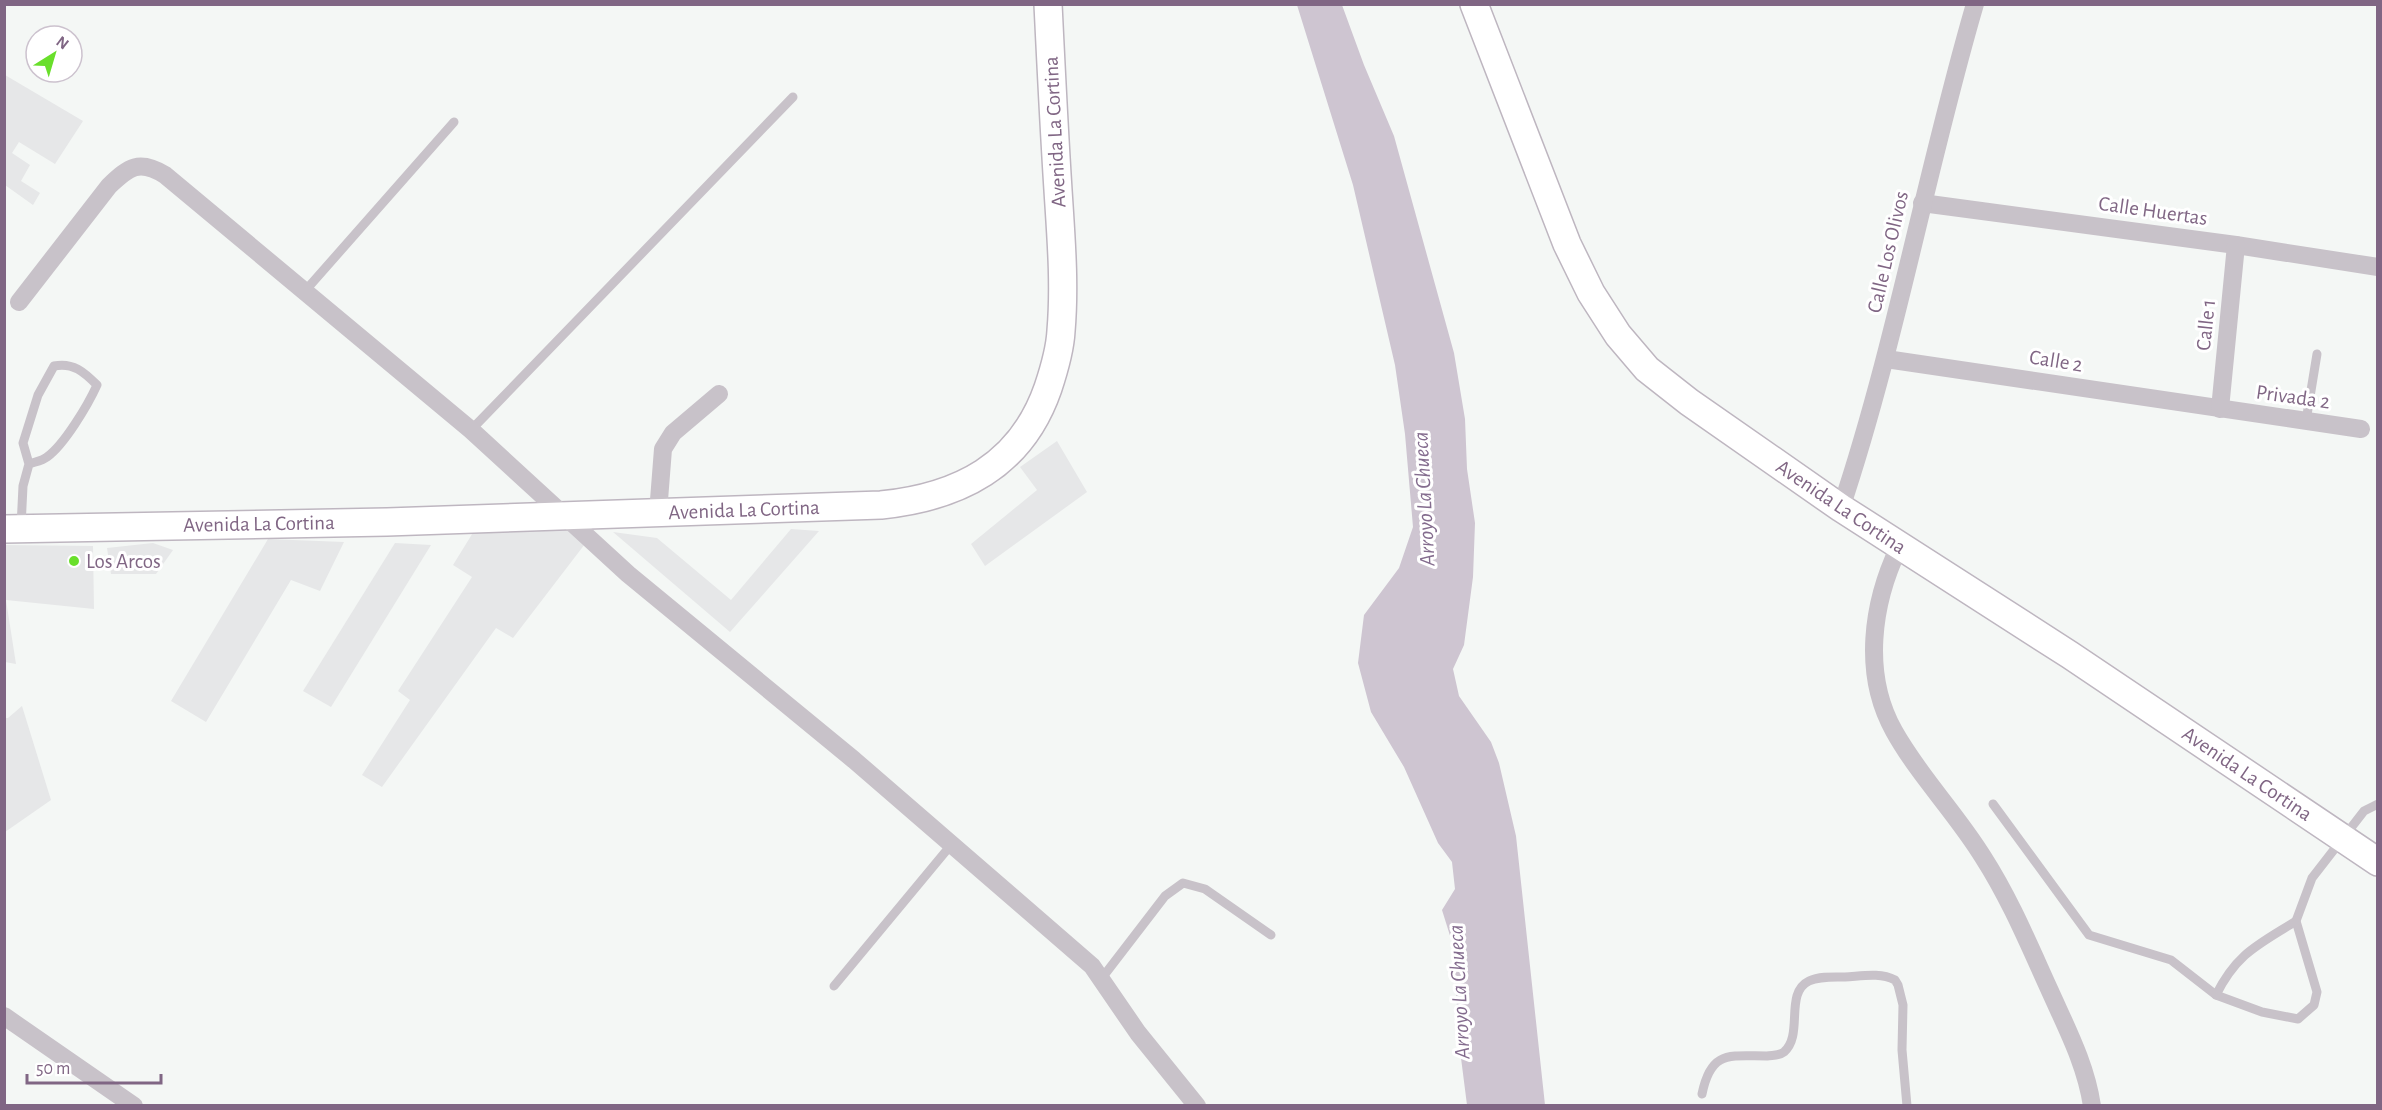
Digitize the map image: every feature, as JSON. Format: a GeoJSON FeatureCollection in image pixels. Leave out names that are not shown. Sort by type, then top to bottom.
{"type":"FeatureCollection","features":[{"type":"Feature","properties":{"kind":"main road","name":"Avenida La Cortina"},"geometry":{"type":"LineString","coordinates":[[13,529],[566,517],[881,505],[914,501],[973,480],[996,465],[1013,449],[1030,426],[1044,399],[1055,367],[1061,333],[1061,235],[1048,4]]}},
{"type":"Feature","properties":{"kind":"main road","name":"Avenida La Cortina"},"geometry":{"type":"LineString","coordinates":[[1474,4],[1567,244],[1591,293],[1618,335],[1647,369],[1681,396],[1841,508],[2070,655],[2378,862]]}},
{"type":"Feature","properties":{"kind":"street","name":"Calle Los Olivos"},"geometry":{"type":"LineString","coordinates":[[1841,508],[1862,447],[1886,359],[1922,203],[1955,73],[1976,4]]}},
{"type":"Feature","properties":{"kind":"street"},"geometry":{"type":"LineString","coordinates":[[19,302],[109,186],[121,175],[140,165],[153,168],[165,175],[471,430],[636,582],[854,759],[1092,966],[1138,1033],[1197,1106]]}},
{"type":"Feature","properties":{"kind":"street","name":"Calle Huertas"},"geometry":{"type":"LineString","coordinates":[[1922,203],[2236,245],[2378,267]]}},
{"type":"Feature","properties":{"kind":"street","name":"Calle 1"},"geometry":{"type":"LineString","coordinates":[[2220,409],[2236,245]]}},
{"type":"Feature","properties":{"kind":"street","name":"Calle 2"},"geometry":{"type":"LineString","coordinates":[[1886,359],[2220,409]]}},
{"type":"Feature","properties":{"kind":"street"},"geometry":{"type":"LineString","coordinates":[[658,513],[663,449],[673,433],[719,394]]}},
{"type":"Feature","properties":{"kind":"street","name":"Privada 2"},"geometry":{"type":"LineString","coordinates":[[2220,409],[2361,429]]}},
{"type":"Feature","properties":{"kind":"street"},"geometry":{"type":"LineString","coordinates":[[1899,547],[1882,591],[1875,634],[1876,673],[1883,705],[1906,751],[1953,812],[2004,892],[2085,1069],[2092,1106]]}},
{"type":"Feature","properties":{"kind":"street"},"geometry":{"type":"LineString","coordinates":[[4,1016],[134,1106]]}},
{"type":"Feature","properties":{"kind":"lane"},"geometry":{"type":"LineString","coordinates":[[471,430],[793,97]]}},
{"type":"Feature","properties":{"kind":"lane"},"geometry":{"type":"LineString","coordinates":[[305,291],[454,122]]}},
{"type":"Feature","properties":{"kind":"lane"},"geometry":{"type":"LineString","coordinates":[[2306,422],[2317,354]]}},
{"type":"Feature","properties":{"kind":"lane"},"geometry":{"type":"LineString","coordinates":[[13,529],[29,464],[23,443],[38,395],[54,366],[66,363],[84,372],[97,385],[69,432],[46,458],[29,464]]}},
{"type":"Feature","properties":{"kind":"lane"},"geometry":{"type":"LineString","coordinates":[[1993,804],[2089,935],[2171,960],[2216,995],[2262,1012],[2298,1019],[2314,1005],[2317,992],[2296,921]]}},
{"type":"Feature","properties":{"kind":"lane"},"geometry":{"type":"LineString","coordinates":[[2216,995],[2227,974],[2245,954],[2296,921],[2312,878],[2364,811],[2378,804]]}},
{"type":"Feature","properties":{"kind":"lane"},"geometry":{"type":"LineString","coordinates":[[834,986],[951,845]]}},
{"type":"Feature","properties":{"kind":"lane"},"geometry":{"type":"LineString","coordinates":[[1102,978],[1165,896],[1183,883],[1205,889],[1271,935]]}},
{"type":"Feature","properties":{"kind":"lane"},"geometry":{"type":"LineString","coordinates":[[1702,1094],[1708,1070],[1720,1059],[1735,1056],[1779,1055],[1786,1050],[1793,1036],[1797,995],[1808,982],[1818,978],[1880,974],[1895,980],[1902,996],[1902,1050],[1907,1106]]}},
{"type":"Feature","properties":{"kind":"shaded area"},"geometry":{"type":"Polygon","coordinates":[[[5,75],[83,121],[55,164],[19,142],[12,153],[30,165],[21,181],[40,193],[33,205],[5,185],[5,75]]]}},
{"type":"Feature","properties":{"kind":"shaded area"},"geometry":{"type":"Polygon","coordinates":[[[1057,441],[1087,492],[985,566],[971,544],[1037,490],[1020,467],[1057,441]]]}},
{"type":"Feature","properties":{"kind":"shaded area"},"geometry":{"type":"Polygon","coordinates":[[[571,525],[588,540],[513,638],[496,628],[382,787],[362,775],[410,700],[398,691],[472,577],[453,565],[474,531],[571,525]]]}},
{"type":"Feature","properties":{"kind":"shaded area"},"geometry":{"type":"Polygon","coordinates":[[[791,529],[819,531],[730,632],[613,532],[657,538],[731,600],[791,529]]]}},
{"type":"Feature","properties":{"kind":"shaded area"},"geometry":{"type":"Polygon","coordinates":[[[268,539],[344,542],[320,591],[291,580],[206,722],[171,701],[268,539]]]}},
{"type":"Feature","properties":{"kind":"shaded area"},"geometry":{"type":"Polygon","coordinates":[[[153,543],[173,550],[156,574],[111,574],[107,548],[153,543]]]}},
{"type":"Feature","properties":{"kind":"shaded area"},"geometry":{"type":"Polygon","coordinates":[[[395,543],[431,545],[331,707],[303,691],[395,543]]]}},
{"type":"Feature","properties":{"kind":"shaded area"},"geometry":{"type":"Polygon","coordinates":[[[5,545],[93,546],[94,609],[6,600],[16,664],[5,662],[5,545]]]}},
{"type":"Feature","properties":{"kind":"shaded area"},"geometry":{"type":"Polygon","coordinates":[[[22,706],[51,800],[5,832],[5,718],[22,706]]]}},
{"type":"Feature","properties":{"kind":"water","name":"Arroyo La Chueca"},"geometry":{"type":"Polygon","coordinates":[[[1297,5],[1342,5],[1394,136],[1454,353],[1465,419],[1467,469],[1475,523],[1473,577],[1464,645],[1453,669],[1459,696],[1491,742],[1499,763],[1516,836],[1545,1105],[1467,1105],[1452,942],[1442,910],[1455,889],[1452,862],[1438,843],[1404,767],[1371,712],[1358,663],[1364,615],[1399,568],[1413,527],[1405,434],[1395,365],[1353,185],[1297,5]]]}},
{"type":"Feature","properties":{"kind":"place","name":"Los Arcos"},"geometry":{"type":"Point","coordinates":[74,561]}}]}
